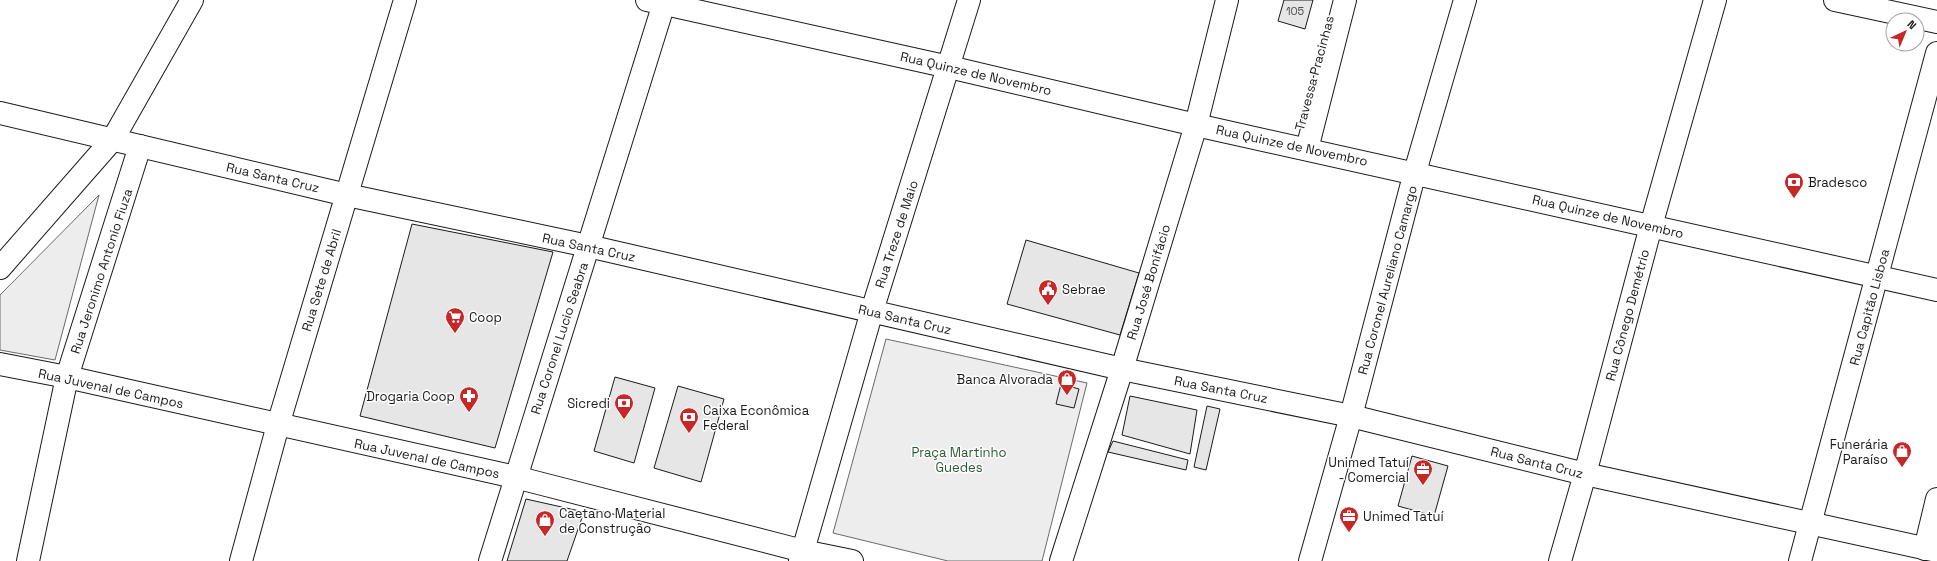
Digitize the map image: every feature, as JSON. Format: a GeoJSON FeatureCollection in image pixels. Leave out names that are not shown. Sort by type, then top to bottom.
{"type":"FeatureCollection","features":[{"type":"Feature","properties":{"kind":"street"},"geometry":{"type":"LineString","coordinates":[[0,268],[112,139],[192,0]]}},
{"type":"Feature","properties":{"kind":"street","name":"Rua Sete de Abril"},"geometry":{"type":"LineString","coordinates":[[241,561],[278,425],[405,0]]}},
{"type":"Feature","properties":{"kind":"street","name":"Rua Treze de Maio"},"geometry":{"type":"LineString","coordinates":[[801,556],[872,311],[969,0]]}},
{"type":"Feature","properties":{"kind":"street","name":"Rua José Bonifácio"},"geometry":{"type":"LineString","coordinates":[[1061,561],[1122,369],[1196,125],[1227,0]]}},
{"type":"Feature","properties":{"kind":"street","name":"Travessa Pracinhas"},"geometry":{"type":"LineString","coordinates":[[1301,147],[1333,0]]}},
{"type":"Feature","properties":{"kind":"street"},"geometry":{"type":"LineString","coordinates":[[1301,147],[1345,0]]}},
{"type":"Feature","properties":{"kind":"street","name":"Rua Coronel Aureliano Camargo"},"geometry":{"type":"LineString","coordinates":[[1310,561],[1351,416],[1414,172],[1465,0]]}},
{"type":"Feature","properties":{"kind":"street","name":"Rua Cônego Demétrio"},"geometry":{"type":"LineString","coordinates":[[1560,561],[1585,474],[1651,226],[1715,0]]}},
{"type":"Feature","properties":{"kind":"street"},"geometry":{"type":"LineString","coordinates":[[1836,0],[1937,22]]}},
{"type":"Feature","properties":{"kind":"street","name":"Rua Quinze de Novembro"},"geometry":{"type":"LineString","coordinates":[[658,1],[1196,125],[1414,172],[1937,290]]}},
{"type":"Feature","properties":{"kind":"street","name":"Rua Coronel Lucio Seabra"},"geometry":{"type":"LineString","coordinates":[[490,561],[588,246],[658,1]]}},
{"type":"Feature","properties":{"kind":"street","name":"Rua Capitão Lisboa"},"geometry":{"type":"LineString","coordinates":[[1800,561],[1937,53]]}},
{"type":"Feature","properties":{"kind":"street","name":"Rua Santa Cruz"},"geometry":{"type":"LineString","coordinates":[[0,113],[347,195],[588,246],[1122,369],[1351,416],[1585,474],[1931,550]]}},
{"type":"Feature","properties":{"kind":"street","name":"Rua Jeronimo Antonio Fiuza"},"geometry":{"type":"LineString","coordinates":[[28,561],[67,377],[140,146]]}},
{"type":"Feature","properties":{"kind":"street","name":"Rua Juvenal de Campos"},"geometry":{"type":"LineString","coordinates":[[0,364],[67,377],[515,477],[801,556],[852,561]]}},
{"type":"Feature","properties":{"kind":"street"},"geometry":{"type":"LineString","coordinates":[[1931,550],[1937,499]]}},
{"type":"Feature","properties":{"kind":"shaded area"},"geometry":{"type":"Polygon","coordinates":[[[99,195],[55,360],[0,350],[0,295],[99,195]]]}},
{"type":"Feature","properties":{"kind":"shaded area","name":"Praça Martinho Guedes"},"geometry":{"type":"Polygon","coordinates":[[[886,339],[1087,383],[1042,561],[948,561],[833,533],[886,339]]]}},
{"type":"Feature","properties":{"kind":"building"},"geometry":{"type":"Polygon","coordinates":[[[1284,0],[1313,0],[1305,29],[1278,21],[1284,0]]]}},
{"type":"Feature","properties":{"kind":"building","name":"Coop"},"geometry":{"type":"Polygon","coordinates":[[[412,224],[553,252],[495,448],[360,416],[412,224]]]}},
{"type":"Feature","properties":{"kind":"building"},"geometry":{"type":"Polygon","coordinates":[[[1026,240],[1139,273],[1120,335],[1007,304],[1026,240]]]}},
{"type":"Feature","properties":{"kind":"building","name":"Sicredi"},"geometry":{"type":"Polygon","coordinates":[[[615,377],[655,388],[634,463],[594,451],[615,377]]]}},
{"type":"Feature","properties":{"kind":"building","name":"Banca Alvorada"},"geometry":{"type":"Polygon","coordinates":[[[1061,384],[1079,389],[1074,408],[1056,404],[1061,384]]]}},
{"type":"Feature","properties":{"kind":"building","name":"Caixa Econômica Federal"},"geometry":{"type":"Polygon","coordinates":[[[678,386],[724,399],[701,482],[654,468],[678,386]]]}},
{"type":"Feature","properties":{"kind":"building"},"geometry":{"type":"Polygon","coordinates":[[[1130,396],[1197,410],[1190,454],[1122,435],[1130,396]]]}},
{"type":"Feature","properties":{"kind":"building"},"geometry":{"type":"Polygon","coordinates":[[[1207,406],[1220,409],[1206,470],[1194,467],[1207,406]]]}},
{"type":"Feature","properties":{"kind":"building"},"geometry":{"type":"Polygon","coordinates":[[[1113,441],[1188,460],[1186,470],[1108,452],[1113,441]]]}},
{"type":"Feature","properties":{"kind":"building","name":"Unimed Tatuí - Comercial"},"geometry":{"type":"Polygon","coordinates":[[[1412,456],[1448,466],[1434,516],[1398,506],[1412,456]]]}},
{"type":"Feature","properties":{"kind":"building","name":"Caetano Material de Construção"},"geometry":{"type":"Polygon","coordinates":[[[526,499],[584,512],[567,561],[507,561],[526,499]]]}},
{"type":"Feature","properties":{"kind":"place","name":"Bradesco"},"geometry":{"type":"Point","coordinates":[1794,199]}},
{"type":"Feature","properties":{"kind":"place","name":"Sebrae"},"geometry":{"type":"Point","coordinates":[1048,306]}},
{"type":"Feature","properties":{"kind":"place","name":"Coop"},"geometry":{"type":"Point","coordinates":[455,334]}},
{"type":"Feature","properties":{"kind":"place","name":"Banca Alvorada"},"geometry":{"type":"Point","coordinates":[1067,396]}},
{"type":"Feature","properties":{"kind":"place","name":"Drogaria Coop"},"geometry":{"type":"Point","coordinates":[469,413]}},
{"type":"Feature","properties":{"kind":"place","name":"Sicredi"},"geometry":{"type":"Point","coordinates":[624,420]}},
{"type":"Feature","properties":{"kind":"place","name":"Caixa Econômica Federal"},"geometry":{"type":"Point","coordinates":[689,434]}},
{"type":"Feature","properties":{"kind":"place","name":"Funerária Paraíso"},"geometry":{"type":"Point","coordinates":[1902,468]}},
{"type":"Feature","properties":{"kind":"place","name":"Unimed Tatuí - Comercial"},"geometry":{"type":"Point","coordinates":[1423,486]}},
{"type":"Feature","properties":{"kind":"place","name":"Unimed Tatuí"},"geometry":{"type":"Point","coordinates":[1349,533]}},
{"type":"Feature","properties":{"kind":"place","name":"Caetano Material de Construção"},"geometry":{"type":"Point","coordinates":[545,537]}}]}
